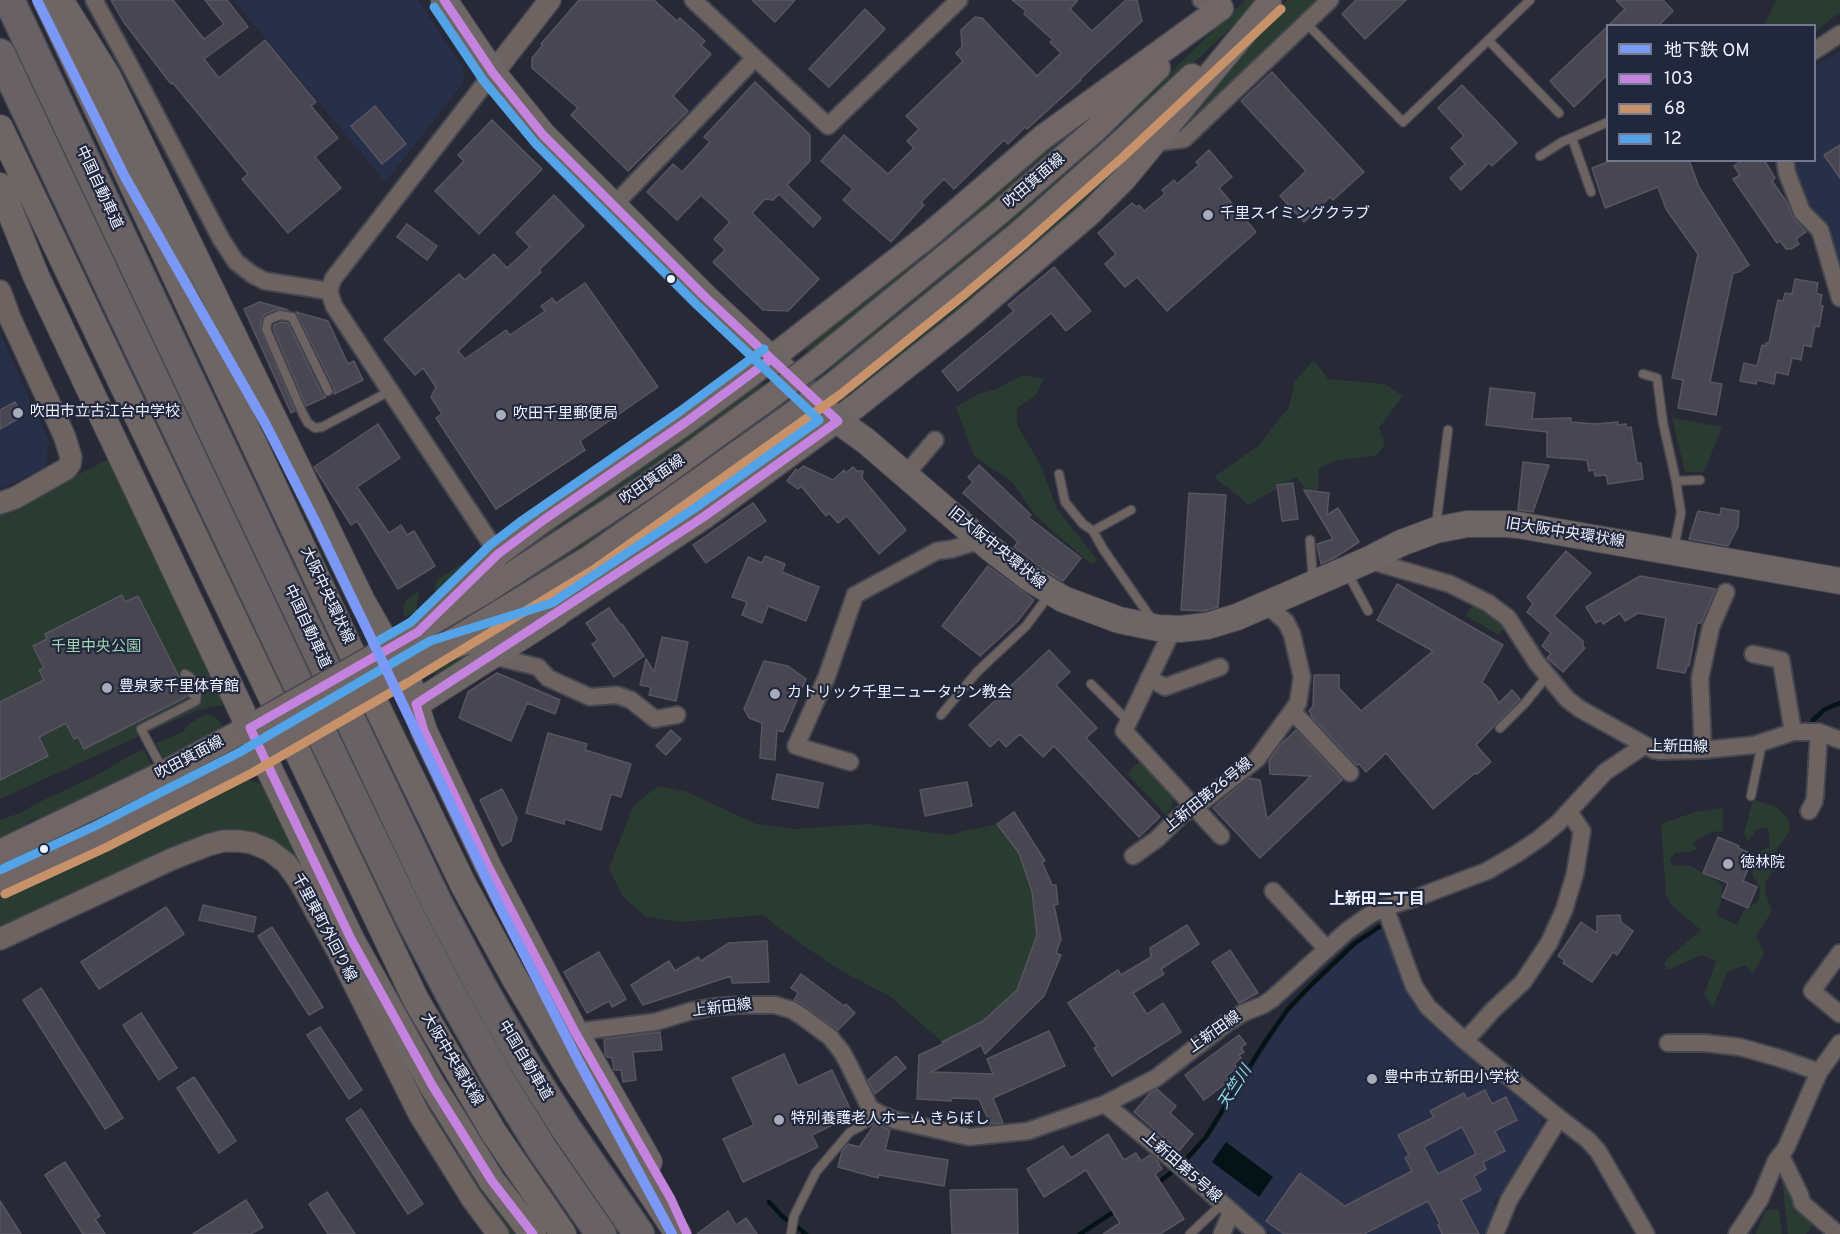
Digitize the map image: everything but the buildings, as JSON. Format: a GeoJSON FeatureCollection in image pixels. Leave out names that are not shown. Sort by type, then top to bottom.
{"type":"FeatureCollection","features":[{"type":"Feature","properties":{"kind":"highway","name":"中国自動車道"},"geometry":{"type":"LineString","coordinates":[[9,0],[437,903],[524,1062],[567,1130],[639,1234]]}},
{"type":"Feature","properties":{"kind":"highway","name":"中国自動車道"},"geometry":{"type":"LineString","coordinates":[[0,54],[326,743],[454,1002],[542,1149],[602,1234]]}},
{"type":"Feature","properties":{"kind":"main road","name":"大阪中央環状線"},"geometry":{"type":"LineString","coordinates":[[46,0],[379,711],[464,886],[514,980],[572,1074],[678,1234]]}},
{"type":"Feature","properties":{"kind":"main road"},"geometry":{"type":"LineString","coordinates":[[60,0],[108,77],[357,591],[394,677],[416,704],[424,731],[488,866],[575,1032],[671,1199],[687,1234]]}},
{"type":"Feature","properties":{"kind":"main road","name":"旧大阪中央環状線"},"geometry":{"type":"LineString","coordinates":[[444,0],[493,73],[543,135],[705,297],[838,421],[866,441],[1029,578],[1052,593],[1107,616],[1166,629],[1208,626],[1237,617],[1401,543],[1436,530],[1467,524],[1508,524],[1840,581]]}},
{"type":"Feature","properties":{"kind":"main road"},"geometry":{"type":"LineString","coordinates":[[416,704],[702,518],[838,421],[965,320],[1089,214],[1124,179],[1271,2]]}},
{"type":"Feature","properties":{"kind":"main road","name":"吹田箕面線"},"geometry":{"type":"LineString","coordinates":[[0,883],[109,833],[267,751],[590,558],[834,384],[1018,234],[1115,148],[1271,2]]}},
{"type":"Feature","properties":{"kind":"main road"},"geometry":{"type":"LineString","coordinates":[[418,632],[498,554],[686,422],[771,358],[929,235],[1043,137],[1217,3]]}},
{"type":"Feature","properties":{"kind":"main road","name":"吹田箕面線"},"geometry":{"type":"LineString","coordinates":[[0,852],[164,773],[256,724],[486,591],[647,486],[814,364],[1000,212],[1095,130],[1217,3]]}},
{"type":"Feature","properties":{"kind":"main road","name":"大阪中央環状線"},"geometry":{"type":"LineString","coordinates":[[0,128],[416,1000],[494,1133],[563,1234]]}},
{"type":"Feature","properties":{"kind":"main road"},"geometry":{"type":"LineString","coordinates":[[0,186],[36,276],[256,724],[351,939],[432,1085],[492,1181],[533,1234]]}},
{"type":"Feature","properties":{"kind":"main road"},"geometry":{"type":"LineString","coordinates":[[435,652],[557,614]]}},
{"type":"Feature","properties":{"kind":"street"},"geometry":{"type":"LineString","coordinates":[[94,0],[221,239],[236,262],[265,280],[329,291]]}},
{"type":"Feature","properties":{"kind":"street"},"geometry":{"type":"LineString","coordinates":[[498,554],[334,306],[329,291],[333,279],[550,0]]}},
{"type":"Feature","properties":{"kind":"street"},"geometry":{"type":"LineString","coordinates":[[693,0],[828,126],[959,0]]}},
{"type":"Feature","properties":{"kind":"street"},"geometry":{"type":"LineString","coordinates":[[1154,143],[1184,140],[1330,0]]}},
{"type":"Feature","properties":{"kind":"street"},"geometry":{"type":"LineString","coordinates":[[1816,50],[1840,34]]}},
{"type":"Feature","properties":{"kind":"street"},"geometry":{"type":"LineString","coordinates":[[613,206],[755,58]]}},
{"type":"Feature","properties":{"kind":"street"},"geometry":{"type":"LineString","coordinates":[[1785,162],[1787,173],[1802,212],[1820,230],[1840,298]]}},
{"type":"Feature","properties":{"kind":"street"},"geometry":{"type":"LineString","coordinates":[[0,291],[10,318],[64,435],[71,457],[66,470],[24,494],[0,503]]}},
{"type":"Feature","properties":{"kind":"street"},"geometry":{"type":"LineString","coordinates":[[906,474],[935,440]]}},
{"type":"Feature","properties":{"kind":"street"},"geometry":{"type":"LineString","coordinates":[[850,762],[796,746],[827,676],[855,595],[937,551],[982,540]]}},
{"type":"Feature","properties":{"kind":"street"},"geometry":{"type":"LineString","coordinates":[[1357,564],[1434,578],[1488,603],[1508,618],[1547,676],[1567,699],[1580,709],[1645,745]]}},
{"type":"Feature","properties":{"kind":"street"},"geometry":{"type":"LineString","coordinates":[[1703,750],[1700,678],[1711,627],[1726,592]]}},
{"type":"Feature","properties":{"kind":"street","name":"上新田第26号線"},"geometry":{"type":"LineString","coordinates":[[1133,856],[1157,839],[1180,816],[1257,759],[1293,712],[1301,692],[1300,665],[1290,628],[1266,604]]}},
{"type":"Feature","properties":{"kind":"street"},"geometry":{"type":"LineString","coordinates":[[1166,629],[1149,678],[1124,731],[1221,836]]}},
{"type":"Feature","properties":{"kind":"street"},"geometry":{"type":"LineString","coordinates":[[1753,654],[1781,660],[1793,732]]}},
{"type":"Feature","properties":{"kind":"street"},"geometry":{"type":"LineString","coordinates":[[492,656],[538,667],[548,678],[590,697],[617,695],[631,700],[651,718],[677,714]]}},
{"type":"Feature","properties":{"kind":"street"},"geometry":{"type":"LineString","coordinates":[[1149,678],[1165,687],[1220,667]]}},
{"type":"Feature","properties":{"kind":"street"},"geometry":{"type":"LineString","coordinates":[[1293,712],[1350,773]]}},
{"type":"Feature","properties":{"kind":"street","name":"上新田線"},"geometry":{"type":"LineString","coordinates":[[575,1032],[655,1022],[720,1006],[775,1005],[792,1010],[830,1037],[842,1052],[870,1108],[875,1111],[894,1119],[969,1137],[1028,1131],[1105,1104],[1156,1078],[1227,1023],[1267,1003],[1356,924],[1385,907],[1487,871],[1540,838],[1569,812],[1605,772],[1645,745],[1661,751],[1703,750],[1754,745],[1793,732],[1819,732],[1840,740]]}},
{"type":"Feature","properties":{"kind":"street"},"geometry":{"type":"LineString","coordinates":[[1809,811],[1815,796],[1819,732]]}},
{"type":"Feature","properties":{"kind":"street"},"geometry":{"type":"LineString","coordinates":[[1465,1041],[1492,1010],[1523,982],[1549,943],[1560,919],[1575,874],[1582,831],[1569,812]]}},
{"type":"Feature","properties":{"kind":"street","name":"千里東町外回り線"},"geometry":{"type":"LineString","coordinates":[[0,939],[163,863],[208,845],[223,841],[239,841],[252,843],[269,850],[286,863],[299,881],[337,950],[419,1114],[472,1199],[498,1234]]}},
{"type":"Feature","properties":{"kind":"street"},"geometry":{"type":"LineString","coordinates":[[1273,891],[1327,949]]}},
{"type":"Feature","properties":{"kind":"street"},"geometry":{"type":"LineString","coordinates":[[1385,907],[1406,965],[1419,995],[1428,1007],[1465,1041],[1588,1140],[1598,1151],[1646,1234]]}},
{"type":"Feature","properties":{"kind":"street"},"geometry":{"type":"LineString","coordinates":[[1840,953],[1812,991],[1840,1014]]}},
{"type":"Feature","properties":{"kind":"street"},"geometry":{"type":"LineString","coordinates":[[1668,1043],[1740,1047],[1819,1072]]}},
{"type":"Feature","properties":{"kind":"street"},"geometry":{"type":"LineString","coordinates":[[1737,1234],[1757,1204],[1776,1161],[1786,1148],[1819,1072],[1839,1047]]}},
{"type":"Feature","properties":{"kind":"street","name":"上新田第5号線"},"geometry":{"type":"LineString","coordinates":[[1105,1104],[1257,1234]]}},
{"type":"Feature","properties":{"kind":"street"},"geometry":{"type":"LineString","coordinates":[[1495,1234],[1509,1200],[1559,1118]]}},
{"type":"Feature","properties":{"kind":"street"},"geometry":{"type":"LineString","coordinates":[[1781,1156],[1802,1203],[1838,1234]]}},
{"type":"Feature","properties":{"kind":"street"},"geometry":{"type":"LineString","coordinates":[[1222,1234],[1226,1208]]}},
{"type":"Feature","properties":{"kind":"lane"},"geometry":{"type":"LineString","coordinates":[[1306,23],[1403,122],[1530,0]]}},
{"type":"Feature","properties":{"kind":"lane"},"geometry":{"type":"LineString","coordinates":[[1488,40],[1559,113]]}},
{"type":"Feature","properties":{"kind":"lane"},"geometry":{"type":"LineString","coordinates":[[1540,156],[1606,123]]}},
{"type":"Feature","properties":{"kind":"lane"},"geometry":{"type":"LineString","coordinates":[[1572,138],[1591,192]]}},
{"type":"Feature","properties":{"kind":"lane"},"geometry":{"type":"LineString","coordinates":[[327,391],[292,317],[280,315],[268,320],[266,330],[303,414],[308,423],[315,428],[322,427],[390,391]]}},
{"type":"Feature","properties":{"kind":"lane"},"geometry":{"type":"LineString","coordinates":[[1643,374],[1657,378],[1663,423],[1676,481],[1681,513],[1674,552]]}},
{"type":"Feature","properties":{"kind":"lane"},"geometry":{"type":"LineString","coordinates":[[1436,530],[1448,430]]}},
{"type":"Feature","properties":{"kind":"lane"},"geometry":{"type":"LineString","coordinates":[[1059,474],[1065,502],[1083,524],[1093,531],[1103,549],[1166,629]]}},
{"type":"Feature","properties":{"kind":"lane"},"geometry":{"type":"LineString","coordinates":[[1676,481],[1700,480]]}},
{"type":"Feature","properties":{"kind":"lane"},"geometry":{"type":"LineString","coordinates":[[1093,531],[1131,510]]}},
{"type":"Feature","properties":{"kind":"lane"},"geometry":{"type":"LineString","coordinates":[[1310,540],[1313,583]]}},
{"type":"Feature","properties":{"kind":"lane"},"geometry":{"type":"LineString","coordinates":[[1357,564],[1368,611]]}},
{"type":"Feature","properties":{"kind":"lane"},"geometry":{"type":"LineString","coordinates":[[941,716],[977,672],[1026,626],[1052,593]]}},
{"type":"Feature","properties":{"kind":"lane"},"geometry":{"type":"LineString","coordinates":[[1500,728],[1526,702],[1547,676]]}},
{"type":"Feature","properties":{"kind":"lane"},"geometry":{"type":"LineString","coordinates":[[1091,684],[1129,722]]}},
{"type":"Feature","properties":{"kind":"lane"},"geometry":{"type":"LineString","coordinates":[[164,773],[141,729],[192,704],[196,696]]}},
{"type":"Feature","properties":{"kind":"lane"},"geometry":{"type":"LineString","coordinates":[[1751,796],[1762,743]]}},
{"type":"Feature","properties":{"kind":"lane"},"geometry":{"type":"LineString","coordinates":[[791,1234],[794,1216],[816,1172],[850,1132],[870,1121],[875,1111]]}},
{"type":"Feature","properties":{"kind":"lane"},"geometry":{"type":"LineString","coordinates":[[1191,1234],[1226,1208]]}},
{"type":"Feature","properties":{"kind":"shaded area"},"geometry":{"type":"Polygon","coordinates":[[[234,0],[418,0],[462,66],[463,83],[385,182],[234,0]]]}},
{"type":"Feature","properties":{"kind":"shaded area"},"geometry":{"type":"Polygon","coordinates":[[[1840,51],[1840,270],[1808,209],[1791,162],[1816,162],[1816,66],[1840,51]]]}},
{"type":"Feature","properties":{"kind":"shaded area","name":"吹田市立古江台中学校"},"geometry":{"type":"Polygon","coordinates":[[[0,333],[49,442],[45,468],[0,489],[0,333]]]}},
{"type":"Feature","properties":{"kind":"shaded area","name":"豊中市立新田小学校"},"geometry":{"type":"Polygon","coordinates":[[[1383,927],[1414,1005],[1540,1115],[1542,1128],[1503,1195],[1492,1200],[1497,1209],[1487,1234],[1271,1234],[1187,1163],[1214,1130],[1284,1019],[1320,978],[1355,946],[1383,927]]]}},
{"type":"Feature","properties":{"kind":"shaded area"},"geometry":{"type":"Polygon","coordinates":[[[1226,1142],[1273,1177],[1259,1197],[1212,1162],[1226,1142]]]}},
{"type":"Feature","properties":{"kind":"green space"},"geometry":{"type":"Polygon","coordinates":[[[1245,0],[1260,0],[1027,216],[836,373],[831,370],[830,366],[1141,101],[1245,0]]]}},
{"type":"Feature","properties":{"kind":"green space"},"geometry":{"type":"Polygon","coordinates":[[[1287,0],[1321,0],[1181,134],[1169,136],[1287,0]]]}},
{"type":"Feature","properties":{"kind":"green space"},"geometry":{"type":"Polygon","coordinates":[[[1776,0],[1838,0],[1840,2],[1840,12],[1816,31],[1816,24],[1764,24],[1776,0]]]}},
{"type":"Feature","properties":{"kind":"green space"},"geometry":{"type":"Polygon","coordinates":[[[1135,81],[946,247],[810,354],[804,346],[1021,167],[1135,81]]]}},
{"type":"Feature","properties":{"kind":"green space"},"geometry":{"type":"Polygon","coordinates":[[[1157,129],[1096,197],[856,395],[849,388],[967,293],[1157,129]]]}},
{"type":"Feature","properties":{"kind":"green space"},"geometry":{"type":"Polygon","coordinates":[[[1314,360],[1328,379],[1385,384],[1403,396],[1379,428],[1385,444],[1377,455],[1335,461],[1319,468],[1318,490],[1310,493],[1296,477],[1249,505],[1214,477],[1258,446],[1289,407],[1295,381],[1314,360]]]}},
{"type":"Feature","properties":{"kind":"green space"},"geometry":{"type":"Polygon","coordinates":[[[1023,375],[1043,379],[1037,394],[1017,408],[1017,425],[1040,464],[1057,509],[1098,561],[1091,564],[1036,516],[1012,482],[974,456],[956,407],[978,394],[994,390],[1023,375]]]}},
{"type":"Feature","properties":{"kind":"green space"},"geometry":{"type":"Polygon","coordinates":[[[759,383],[768,386],[637,480],[487,578],[524,546],[751,384],[759,383]]]}},
{"type":"Feature","properties":{"kind":"green space"},"geometry":{"type":"Polygon","coordinates":[[[765,414],[769,421],[575,557],[421,648],[418,643],[765,414]]]}},
{"type":"Feature","properties":{"kind":"green space"},"geometry":{"type":"Polygon","coordinates":[[[1672,418],[1722,427],[1704,472],[1685,472],[1672,418]]]}},
{"type":"Feature","properties":{"kind":"green space"},"geometry":{"type":"Polygon","coordinates":[[[796,428],[803,436],[590,581],[519,617],[631,544],[796,428]]]}},
{"type":"Feature","properties":{"kind":"green space","name":"千里中央公園"},"geometry":{"type":"Polygon","coordinates":[[[113,457],[227,704],[195,711],[0,799],[0,511],[16,506],[113,457]]]}},
{"type":"Feature","properties":{"kind":"green space"},"geometry":{"type":"Polygon","coordinates":[[[474,556],[481,556],[440,597],[434,598],[437,580],[474,556]]]}},
{"type":"Feature","properties":{"kind":"green space"},"geometry":{"type":"Polygon","coordinates":[[[417,592],[419,593],[416,612],[405,617],[404,604],[417,592]]]}},
{"type":"Feature","properties":{"kind":"green space"},"geometry":{"type":"Polygon","coordinates":[[[1475,602],[1505,626],[1499,635],[1466,616],[1475,602]]]}},
{"type":"Feature","properties":{"kind":"green space"},"geometry":{"type":"Polygon","coordinates":[[[484,645],[438,681],[432,671],[484,645]]]}},
{"type":"Feature","properties":{"kind":"green space"},"geometry":{"type":"Polygon","coordinates":[[[206,714],[217,719],[222,725],[220,729],[166,760],[164,759],[156,743],[183,732],[189,724],[206,714]]]}},
{"type":"Feature","properties":{"kind":"green space"},"geometry":{"type":"Polygon","coordinates":[[[234,748],[238,756],[0,872],[0,862],[234,748]]]}},
{"type":"Feature","properties":{"kind":"green space"},"geometry":{"type":"Polygon","coordinates":[[[144,750],[152,767],[47,820],[45,817],[32,819],[18,830],[19,832],[0,841],[0,820],[23,812],[144,750]]]}},
{"type":"Feature","properties":{"kind":"green space"},"geometry":{"type":"Polygon","coordinates":[[[1141,760],[1173,795],[1172,806],[1166,815],[1127,774],[1141,760]]]}},
{"type":"Feature","properties":{"kind":"green space"},"geometry":{"type":"Polygon","coordinates":[[[241,779],[261,784],[268,789],[302,865],[276,841],[258,834],[230,831],[0,931],[0,893],[241,779]]]}},
{"type":"Feature","properties":{"kind":"green space"},"geometry":{"type":"Polygon","coordinates":[[[658,786],[687,792],[756,824],[795,829],[866,824],[948,835],[997,824],[1019,853],[1032,891],[1037,935],[1017,990],[983,1021],[942,1042],[891,997],[840,970],[792,938],[763,915],[682,922],[646,917],[623,897],[609,869],[633,806],[658,786]]]}},
{"type":"Feature","properties":{"kind":"green space"},"geometry":{"type":"Polygon","coordinates":[[[1753,800],[1777,807],[1787,818],[1790,827],[1788,834],[1772,856],[1777,866],[1765,885],[1772,911],[1756,936],[1764,953],[1754,972],[1752,973],[1745,965],[1727,972],[1713,1007],[1704,995],[1716,961],[1701,955],[1670,969],[1667,969],[1664,964],[1701,930],[1671,904],[1666,895],[1661,824],[1695,812],[1723,808],[1723,831],[1712,832],[1693,842],[1697,849],[1675,853],[1670,859],[1672,866],[1689,865],[1720,883],[1721,902],[1716,915],[1737,925],[1744,910],[1758,902],[1759,885],[1753,876],[1753,871],[1758,853],[1770,846],[1768,828],[1757,829],[1748,841],[1744,833],[1753,800]]]}},
{"type":"Feature","properties":{"kind":"green space"},"geometry":{"type":"Polygon","coordinates":[[[400,1046],[524,1234],[506,1234],[469,1180],[404,1068],[400,1046]]]}},
{"type":"Feature","properties":{"kind":"green space"},"geometry":{"type":"Polygon","coordinates":[[[1785,1180],[1796,1197],[1790,1202],[1814,1224],[1806,1234],[1788,1234],[1782,1182],[1785,1180]]]}},
{"type":"Feature","properties":{"kind":"green space"},"geometry":{"type":"Polygon","coordinates":[[[1779,1209],[1782,1234],[1756,1234],[1765,1211],[1779,1209]]]}},
{"type":"Feature","properties":{"kind":"waterway","name":"天竺川"},"geometry":{"type":"LineString","coordinates":[[1813,720],[1825,709],[1840,703]]}},
{"type":"Feature","properties":{"kind":"waterway","name":"天竺川"},"geometry":{"type":"LineString","coordinates":[[1183,1163],[1206,1137],[1288,1009],[1354,944],[1379,927]]}},
{"type":"Feature","properties":{"kind":"waterway","name":"天竺川"},"geometry":{"type":"LineString","coordinates":[[1155,1185],[1177,1168]]}},
{"type":"Feature","properties":{"kind":"waterway","name":"天竺川"},"geometry":{"type":"LineString","coordinates":[[769,1202],[782,1216],[806,1234]]}},
{"type":"Feature","properties":{"kind":"waterway","name":"天竺川"},"geometry":{"type":"LineString","coordinates":[[1080,1234],[1118,1209]]}},
{"type":"Feature","properties":{"kind":"metro line","name":"OM"},"geometry":{"type":"LineString","coordinates":[[37,0],[125,177],[265,423],[314,519],[501,909],[579,1062],[672,1234]]}},
{"type":"Feature","properties":{"kind":"transit line","name":"103"},"geometry":{"type":"LineString","coordinates":[[444,0],[493,73],[543,135],[705,297],[838,421],[702,518],[416,704],[424,731],[488,866],[575,1032],[671,1199],[687,1234]]}},
{"type":"Feature","properties":{"kind":"transit line","name":"12"},"geometry":{"type":"LineString","coordinates":[[0,870],[95,826],[240,752],[430,641],[552,603],[695,508],[819,420],[697,305],[535,143],[483,80],[434,7]]}},
{"type":"Feature","properties":{"kind":"transit line","name":"68"},"geometry":{"type":"LineString","coordinates":[[5,894],[105,848],[252,773],[409,682],[596,568],[841,394],[964,295],[1123,157],[1281,9]]}},
{"type":"Feature","properties":{"kind":"transit line","name":"12"},"geometry":{"type":"LineString","coordinates":[[373,644],[411,622],[490,545],[520,522],[679,412],[764,349]]}},
{"type":"Feature","properties":{"kind":"transit line","name":"103"},"geometry":{"type":"LineString","coordinates":[[533,1234],[492,1181],[432,1085],[351,939],[250,728],[418,632],[498,554],[686,422],[771,359]]}},
{"type":"Feature","properties":{"kind":"place","name":"千里スイミングクラブ"},"geometry":{"type":"Point","coordinates":[1208,215]}},
{"type":"Feature","properties":{"kind":"place","name":"吹田市立古江台中学校"},"geometry":{"type":"Point","coordinates":[18,413]}},
{"type":"Feature","properties":{"kind":"place","name":"吹田千里郵便局"},"geometry":{"type":"Point","coordinates":[501,415]}},
{"type":"Feature","properties":{"kind":"place","name":"豊泉家千里体育館"},"geometry":{"type":"Point","coordinates":[107,688]}},
{"type":"Feature","properties":{"kind":"place","name":"カトリック千里ニュータウン教会"},"geometry":{"type":"Point","coordinates":[775,694]}},
{"type":"Feature","properties":{"kind":"place","name":"徳林院"},"geometry":{"type":"Point","coordinates":[1728,864]}},
{"type":"Feature","properties":{"kind":"place","name":"豊中市立新田小学校"},"geometry":{"type":"Point","coordinates":[1372,1079]}},
{"type":"Feature","properties":{"kind":"place","name":"特別養護老人ホーム きらぼし"},"geometry":{"type":"Point","coordinates":[779,1120]}},
{"type":"Feature","properties":{"kind":"district","name":"上新田二丁目"},"geometry":{"type":"Point","coordinates":[1377,901]}}]}
